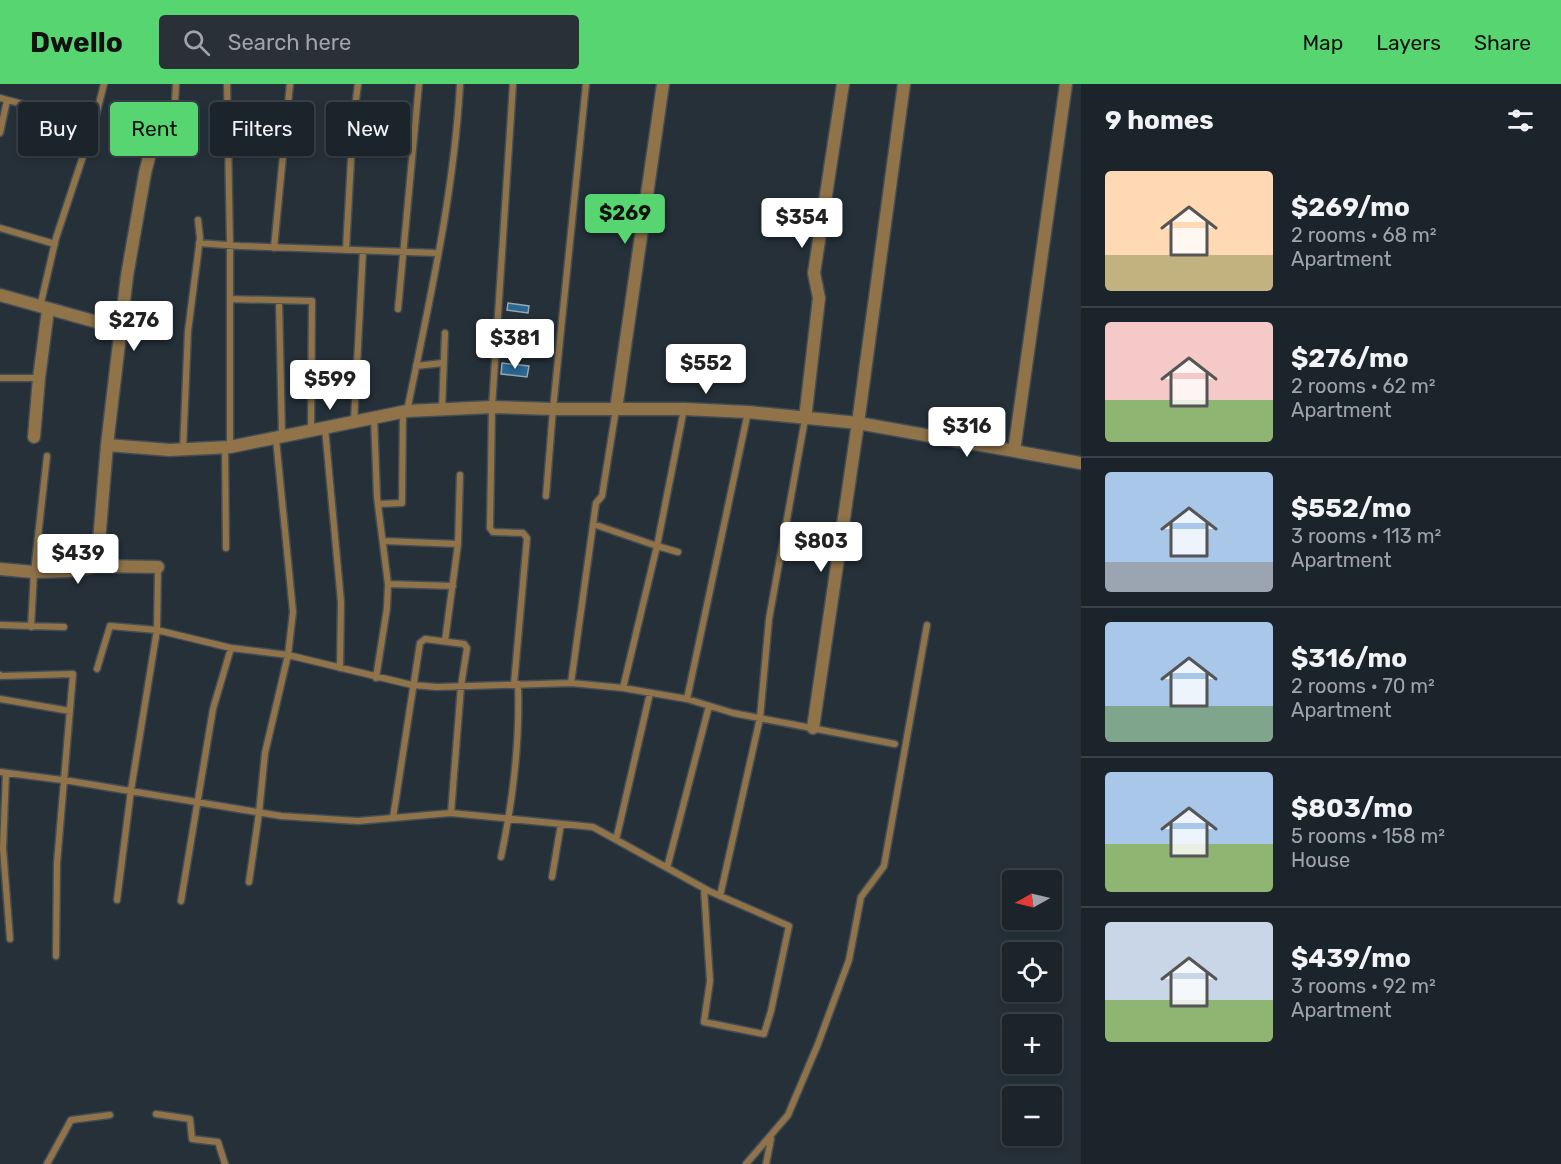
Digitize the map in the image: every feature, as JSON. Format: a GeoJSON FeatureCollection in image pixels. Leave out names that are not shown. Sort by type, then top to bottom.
{"type":"FeatureCollection","features":[{"type":"Feature","properties":{"kind":"street"},"geometry":{"type":"LineString","coordinates":[[616,409],[663,84]]}},
{"type":"Feature","properties":{"kind":"street"},"geometry":{"type":"LineString","coordinates":[[805,418],[819,298],[814,273],[843,84]]}},
{"type":"Feature","properties":{"kind":"street"},"geometry":{"type":"LineString","coordinates":[[813,728],[858,423],[904,84]]}},
{"type":"Feature","properties":{"kind":"street"},"geometry":{"type":"LineString","coordinates":[[1014,451],[1066,84]]}},
{"type":"Feature","properties":{"kind":"street"},"geometry":{"type":"LineString","coordinates":[[97,567],[107,445],[127,276],[149,156]]}},
{"type":"Feature","properties":{"kind":"street"},"geometry":{"type":"LineString","coordinates":[[0,295],[122,329]]}},
{"type":"Feature","properties":{"kind":"street"},"geometry":{"type":"LineString","coordinates":[[33,437],[44,309]]}},
{"type":"Feature","properties":{"kind":"street"},"geometry":{"type":"LineString","coordinates":[[107,445],[183,450],[227,447],[405,411],[492,407],[684,409],[748,412],[858,423],[1081,464]]}},
{"type":"Feature","properties":{"kind":"street"},"geometry":{"type":"LineString","coordinates":[[0,569],[34,572],[97,567],[158,567]]}},
{"type":"Feature","properties":{"kind":"lane"},"geometry":{"type":"LineString","coordinates":[[98,107],[104,84]]}},
{"type":"Feature","properties":{"kind":"lane"},"geometry":{"type":"LineString","coordinates":[[175,102],[176,84]]}},
{"type":"Feature","properties":{"kind":"lane"},"geometry":{"type":"LineString","coordinates":[[226,548],[230,299],[227,84]]}},
{"type":"Feature","properties":{"kind":"lane"},"geometry":{"type":"LineString","coordinates":[[274,248],[290,84]]}},
{"type":"Feature","properties":{"kind":"lane"},"geometry":{"type":"LineString","coordinates":[[346,250],[353,123],[358,84]]}},
{"type":"Feature","properties":{"kind":"lane"},"geometry":{"type":"LineString","coordinates":[[398,309],[419,84]]}},
{"type":"Feature","properties":{"kind":"lane"},"geometry":{"type":"LineString","coordinates":[[378,504],[402,503],[401,463],[405,411],[416,366],[457,137],[460,84]]}},
{"type":"Feature","properties":{"kind":"lane"},"geometry":{"type":"LineString","coordinates":[[501,857],[509,819],[519,723],[516,684],[528,538],[523,533],[490,531],[492,407],[513,84]]}},
{"type":"Feature","properties":{"kind":"lane"},"geometry":{"type":"LineString","coordinates":[[546,496],[586,84]]}},
{"type":"Feature","properties":{"kind":"lane"},"geometry":{"type":"LineString","coordinates":[[0,98],[18,103]]}},
{"type":"Feature","properties":{"kind":"lane"},"geometry":{"type":"LineString","coordinates":[[0,133],[8,100]]}},
{"type":"Feature","properties":{"kind":"lane"},"geometry":{"type":"LineString","coordinates":[[44,309],[55,244],[83,156]]}},
{"type":"Feature","properties":{"kind":"lane"},"geometry":{"type":"LineString","coordinates":[[183,450],[188,331],[199,243],[198,220]]}},
{"type":"Feature","properties":{"kind":"lane"},"geometry":{"type":"LineString","coordinates":[[0,228],[55,244]]}},
{"type":"Feature","properties":{"kind":"lane"},"geometry":{"type":"LineString","coordinates":[[199,243],[437,254]]}},
{"type":"Feature","properties":{"kind":"lane"},"geometry":{"type":"LineString","coordinates":[[354,421],[363,251]]}},
{"type":"Feature","properties":{"kind":"lane"},"geometry":{"type":"LineString","coordinates":[[230,299],[312,301],[311,431]]}},
{"type":"Feature","properties":{"kind":"lane"},"geometry":{"type":"LineString","coordinates":[[249,882],[265,753],[288,655],[293,612],[279,438],[279,301]]}},
{"type":"Feature","properties":{"kind":"lane"},"geometry":{"type":"LineString","coordinates":[[442,410],[445,333]]}},
{"type":"Feature","properties":{"kind":"lane"},"geometry":{"type":"LineString","coordinates":[[416,366],[443,363]]}},
{"type":"Feature","properties":{"kind":"lane"},"geometry":{"type":"LineString","coordinates":[[0,378],[39,378]]}},
{"type":"Feature","properties":{"kind":"lane"},"geometry":{"type":"LineString","coordinates":[[571,683],[596,503],[602,496],[616,409]]}},
{"type":"Feature","properties":{"kind":"lane"},"geometry":{"type":"LineString","coordinates":[[623,688],[657,546],[684,409]]}},
{"type":"Feature","properties":{"kind":"lane"},"geometry":{"type":"LineString","coordinates":[[687,699],[748,412]]}},
{"type":"Feature","properties":{"kind":"lane"},"geometry":{"type":"LineString","coordinates":[[374,416],[378,504],[388,584],[387,608],[376,678]]}},
{"type":"Feature","properties":{"kind":"lane"},"geometry":{"type":"LineString","coordinates":[[720,896],[760,718],[769,619],[805,418]]}},
{"type":"Feature","properties":{"kind":"lane"},"geometry":{"type":"LineString","coordinates":[[325,428],[341,602],[340,668]]}},
{"type":"Feature","properties":{"kind":"lane"},"geometry":{"type":"LineString","coordinates":[[30,627],[47,456]]}},
{"type":"Feature","properties":{"kind":"lane"},"geometry":{"type":"LineString","coordinates":[[445,641],[458,544],[460,474]]}},
{"type":"Feature","properties":{"kind":"lane"},"geometry":{"type":"LineString","coordinates":[[593,524],[678,552]]}},
{"type":"Feature","properties":{"kind":"lane"},"geometry":{"type":"LineString","coordinates":[[384,541],[458,544]]}},
{"type":"Feature","properties":{"kind":"lane"},"geometry":{"type":"LineString","coordinates":[[117,900],[131,790],[157,630],[158,567]]}},
{"type":"Feature","properties":{"kind":"lane"},"geometry":{"type":"LineString","coordinates":[[388,584],[453,586]]}},
{"type":"Feature","properties":{"kind":"lane"},"geometry":{"type":"LineString","coordinates":[[0,625],[64,627]]}},
{"type":"Feature","properties":{"kind":"lane"},"geometry":{"type":"LineString","coordinates":[[746,1164],[788,1115],[818,1044],[849,960],[861,897],[884,866],[927,625]]}},
{"type":"Feature","properties":{"kind":"lane"},"geometry":{"type":"LineString","coordinates":[[97,669],[110,626],[157,630],[231,648],[288,655],[412,685],[571,683],[623,688],[687,699],[760,718],[895,744]]}},
{"type":"Feature","properties":{"kind":"lane"},"geometry":{"type":"LineString","coordinates":[[393,818],[412,685],[421,640],[445,641],[467,646],[461,686],[451,813]]}},
{"type":"Feature","properties":{"kind":"lane"},"geometry":{"type":"LineString","coordinates":[[181,901],[213,709],[231,648]]}},
{"type":"Feature","properties":{"kind":"lane"},"geometry":{"type":"LineString","coordinates":[[0,675],[73,674],[57,863],[56,956]]}},
{"type":"Feature","properties":{"kind":"lane"},"geometry":{"type":"LineString","coordinates":[[616,840],[650,693]]}},
{"type":"Feature","properties":{"kind":"lane"},"geometry":{"type":"LineString","coordinates":[[0,699],[70,711]]}},
{"type":"Feature","properties":{"kind":"lane"},"geometry":{"type":"LineString","coordinates":[[667,868],[709,706]]}},
{"type":"Feature","properties":{"kind":"lane"},"geometry":{"type":"LineString","coordinates":[[10,939],[3,848],[3,772],[131,790],[281,816],[358,821],[451,813],[593,827],[704,889],[789,926],[764,1034],[704,1022],[710,981],[704,889]]}},
{"type":"Feature","properties":{"kind":"lane"},"geometry":{"type":"LineString","coordinates":[[552,877],[561,824]]}},
{"type":"Feature","properties":{"kind":"lane"},"geometry":{"type":"LineString","coordinates":[[156,1113],[190,1119],[192,1139],[218,1142],[225,1164]]}},
{"type":"Feature","properties":{"kind":"lane"},"geometry":{"type":"LineString","coordinates":[[47,1164],[71,1120],[110,1115]]}},
{"type":"Feature","properties":{"kind":"lane"},"geometry":{"type":"LineString","coordinates":[[766,1164],[772,1136]]}},
{"type":"Feature","properties":{"kind":"building"},"geometry":{"type":"Polygon","coordinates":[[[508,303],[529,306],[528,313],[507,310],[508,303]]]}},
{"type":"Feature","properties":{"kind":"building"},"geometry":{"type":"Polygon","coordinates":[[[502,363],[529,366],[527,377],[501,374],[502,363]]]}}]}
